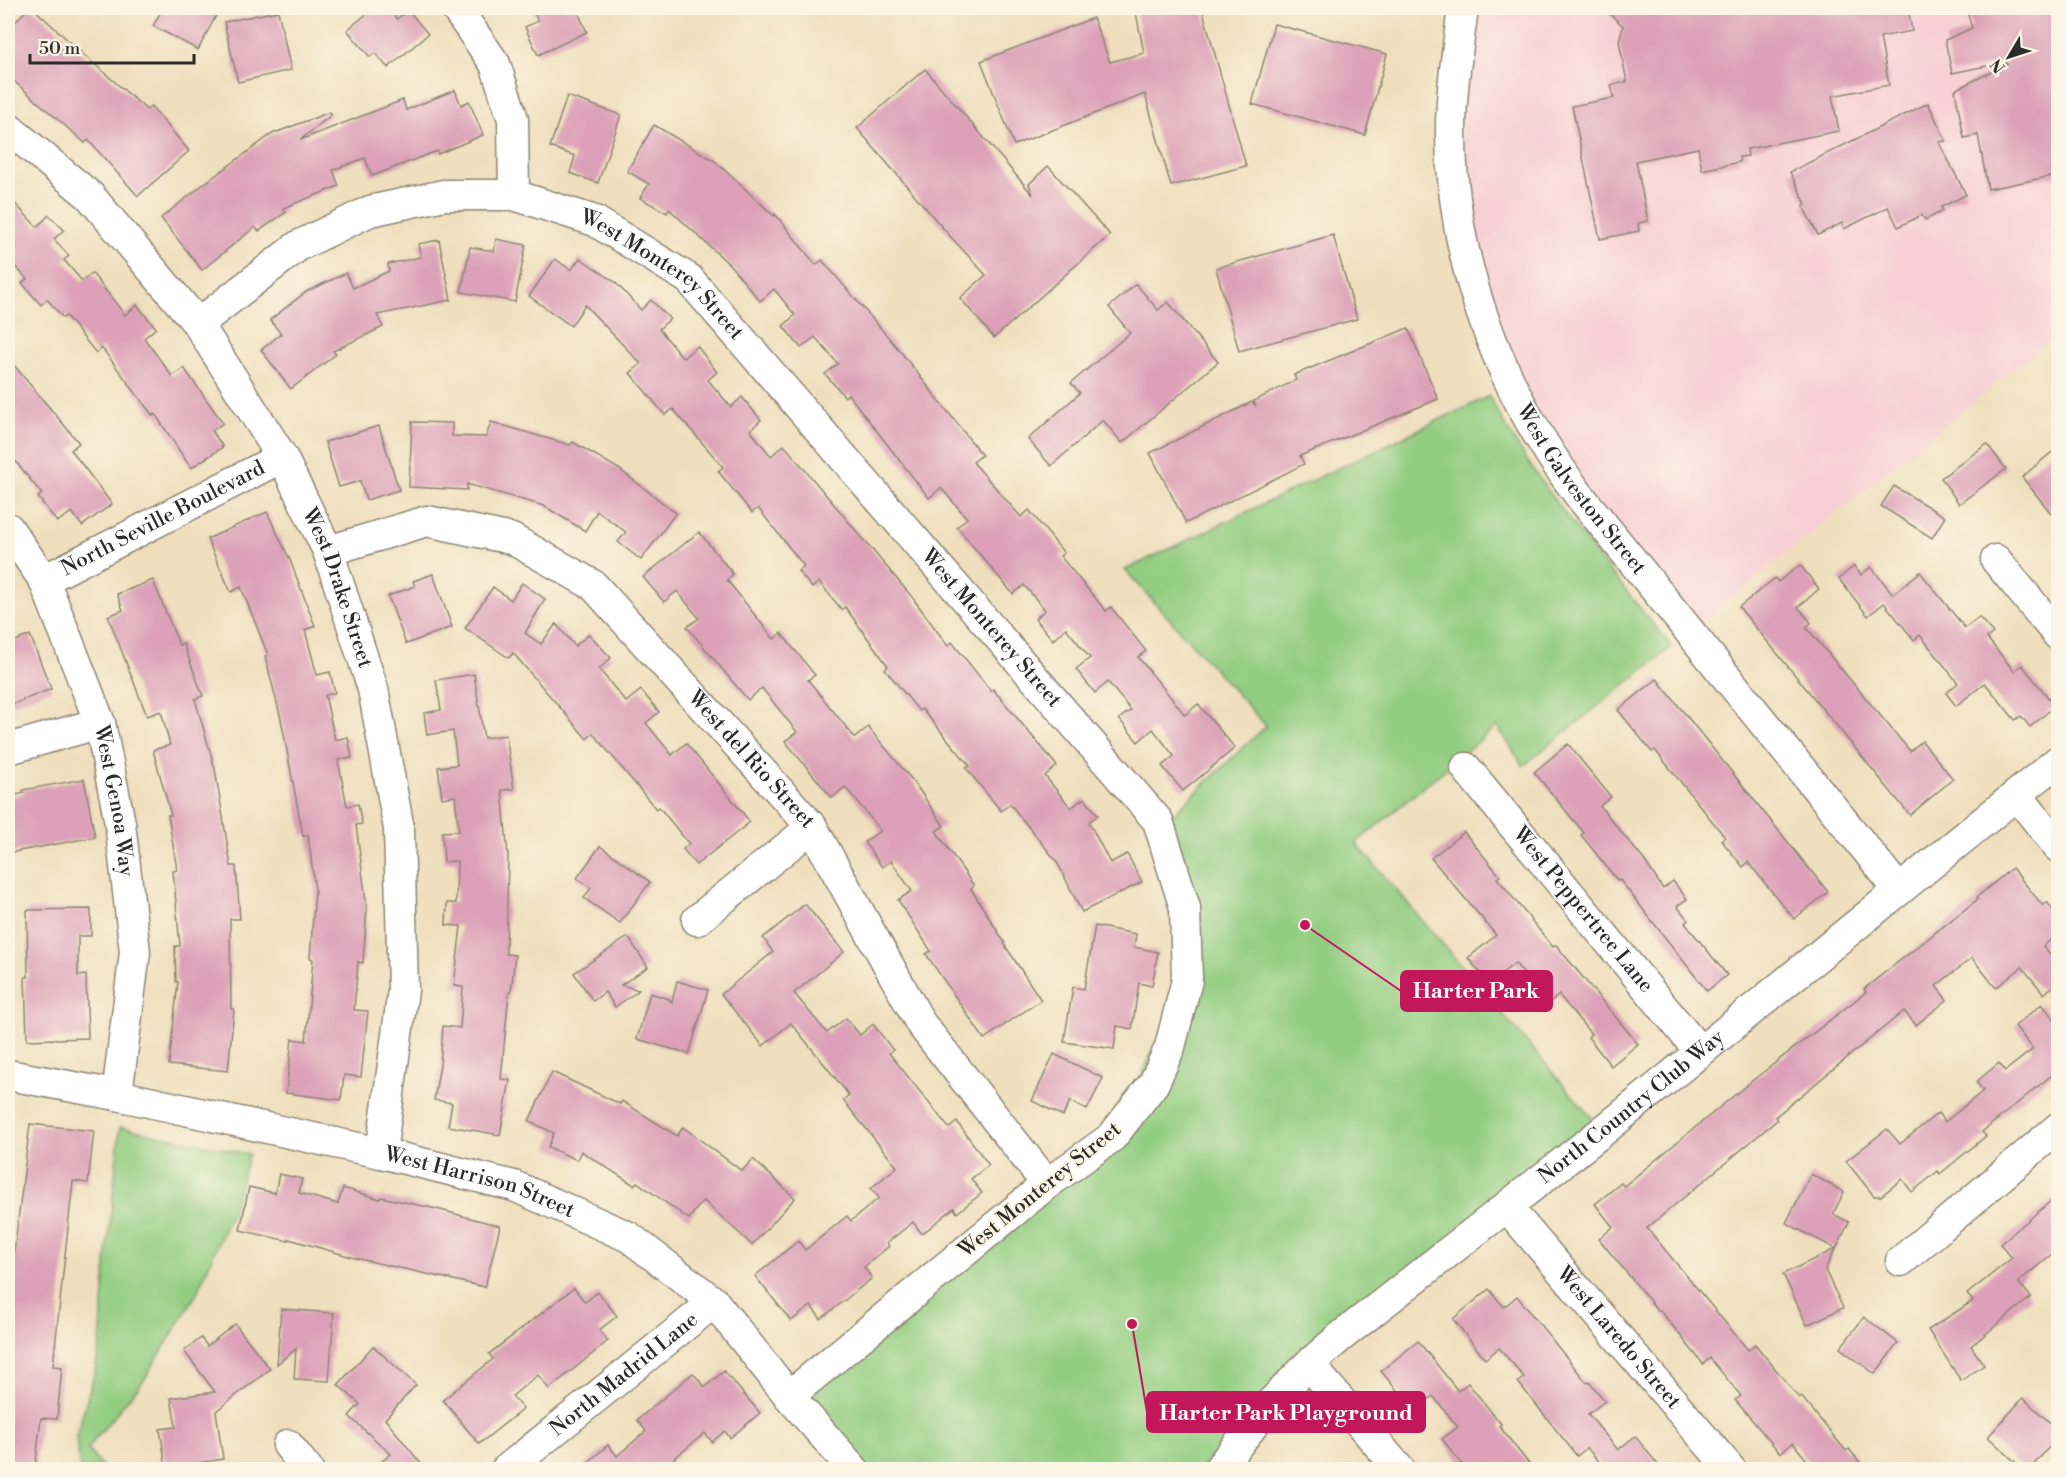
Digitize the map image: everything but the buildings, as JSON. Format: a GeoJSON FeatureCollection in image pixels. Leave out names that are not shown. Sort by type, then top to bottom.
{"type":"FeatureCollection","features":[{"type":"Feature","properties":{"kind":"street"},"geometry":{"type":"LineString","coordinates":[[456,8],[495,64],[513,119],[514,195]]}},
{"type":"Feature","properties":{"kind":"street","name":"West Galveston Street"},"geometry":{"type":"LineString","coordinates":[[1463,8],[1452,100],[1451,132],[1453,179],[1461,237],[1485,322],[1524,411],[1558,467],[1579,495],[1899,890]]}},
{"type":"Feature","properties":{"kind":"street","name":"West Drake Street"},"geometry":{"type":"LineString","coordinates":[[8,128],[90,196],[198,324],[282,457],[328,551],[373,689],[399,829],[403,990],[381,1153]]}},
{"type":"Feature","properties":{"kind":"street","name":"West Monterey Street"},"geometry":{"type":"LineString","coordinates":[[198,324],[298,246],[370,211],[444,195],[514,195],[595,221],[689,279],[1158,821],[1185,908],[1187,980],[1170,1047],[1154,1083],[1112,1137],[1047,1184],[789,1396]]}},
{"type":"Feature","properties":{"kind":"street","name":"North Seville Boulevard"},"geometry":{"type":"LineString","coordinates":[[44,580],[282,457]]}},
{"type":"Feature","properties":{"kind":"street","name":"West del Rio Street"},"geometry":{"type":"LineString","coordinates":[[328,551],[427,521],[512,539],[593,585],[812,827],[921,1024],[1047,1184]]}},
{"type":"Feature","properties":{"kind":"street","name":"West Genoa Way"},"geometry":{"type":"LineString","coordinates":[[8,528],[44,580],[99,723],[120,823],[135,952],[117,1095]]}},
{"type":"Feature","properties":{"kind":"street"},"geometry":{"type":"LineString","coordinates":[[1996,560],[2058,635]]}},
{"type":"Feature","properties":{"kind":"street"},"geometry":{"type":"LineString","coordinates":[[8,749],[99,723]]}},
{"type":"Feature","properties":{"kind":"street","name":"North Country Club Way"},"geometry":{"type":"LineString","coordinates":[[1218,1470],[1267,1407],[1309,1364],[1700,1052],[2058,761]]}},
{"type":"Feature","properties":{"kind":"street","name":"West Peppertree Lane"},"geometry":{"type":"LineString","coordinates":[[1466,768],[1700,1052]]}},
{"type":"Feature","properties":{"kind":"street"},"geometry":{"type":"LineString","coordinates":[[2017,795],[2058,847]]}},
{"type":"Feature","properties":{"kind":"street"},"geometry":{"type":"LineString","coordinates":[[697,920],[812,827]]}},
{"type":"Feature","properties":{"kind":"street","name":"West Harrison Street"},"geometry":{"type":"LineString","coordinates":[[8,1075],[117,1095],[381,1153],[514,1185],[630,1237],[714,1302],[789,1396],[854,1470]]}},
{"type":"Feature","properties":{"kind":"street"},"geometry":{"type":"LineString","coordinates":[[1901,1261],[2058,1128]]}},
{"type":"Feature","properties":{"kind":"street","name":"West Laredo Street"},"geometry":{"type":"LineString","coordinates":[[1507,1207],[1731,1470]]}},
{"type":"Feature","properties":{"kind":"street","name":"North Madrid Lane"},"geometry":{"type":"LineString","coordinates":[[506,1470],[714,1302]]}},
{"type":"Feature","properties":{"kind":"street"},"geometry":{"type":"LineString","coordinates":[[1309,1364],[1400,1470]]}},
{"type":"Feature","properties":{"kind":"street"},"geometry":{"type":"LineString","coordinates":[[288,1444],[308,1470]]}},
{"type":"Feature","properties":{"kind":"shaded area"},"geometry":{"type":"Polygon","coordinates":[[[1463,8],[2058,8],[2058,333],[1689,632],[1558,467],[1461,237],[1463,8]]]}},
{"type":"Feature","properties":{"kind":"green space"},"geometry":{"type":"Polygon","coordinates":[[[1489,396],[1529,463],[1574,526],[1672,647],[1523,766],[1497,726],[1356,843],[1603,1131],[1339,1338],[1218,1469],[854,1469],[789,1396],[1112,1137],[1187,980],[1158,821],[1173,814],[1266,726],[1125,570],[1489,396]]]}},
{"type":"Feature","properties":{"kind":"green space"},"geometry":{"type":"Polygon","coordinates":[[[120,1127],[249,1154],[232,1211],[196,1295],[144,1380],[87,1449],[104,1469],[80,1469],[76,1437],[95,1371],[100,1343],[120,1127]]]}},
{"type":"Feature","properties":{"kind":"place","name":"Harter Park"},"geometry":{"type":"Point","coordinates":[1305,925]}},
{"type":"Feature","properties":{"kind":"place","name":"Harter Park Playground"},"geometry":{"type":"Point","coordinates":[1132,1324]}}]}
